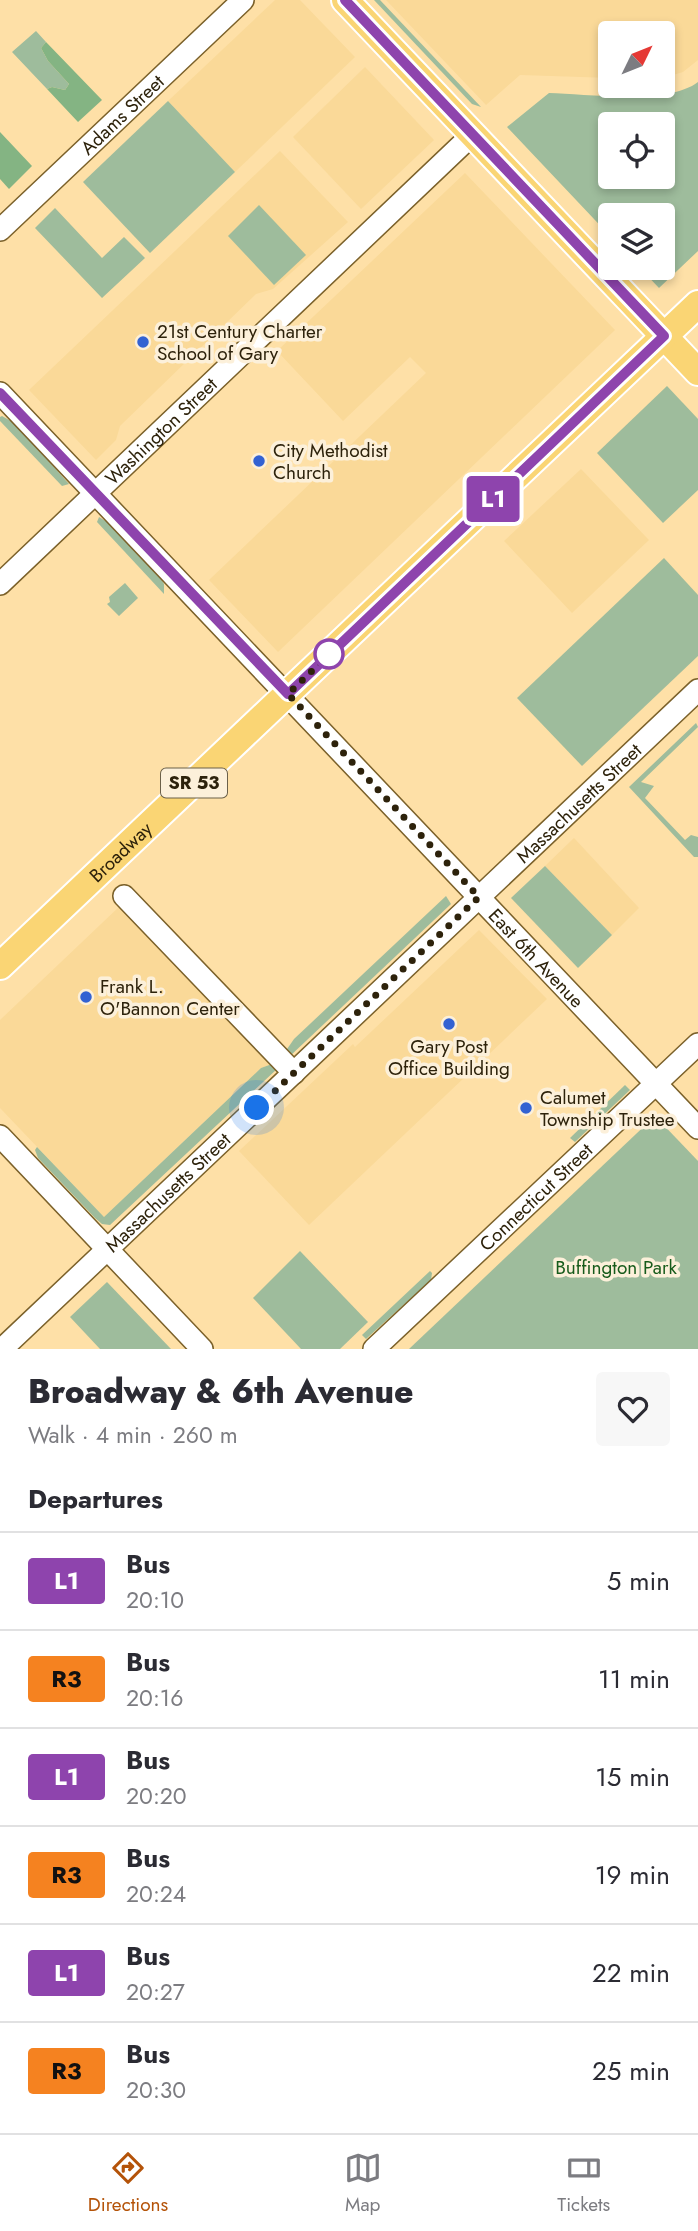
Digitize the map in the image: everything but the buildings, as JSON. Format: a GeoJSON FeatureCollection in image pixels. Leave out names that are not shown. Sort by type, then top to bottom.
{"type":"FeatureCollection","features":[{"type":"Feature","properties":{"kind":"main road"},"geometry":{"type":"LineString","coordinates":[[345,0],[698,372]]}},
{"type":"Feature","properties":{"kind":"main road","name":"Broadway"},"geometry":{"type":"LineString","coordinates":[[0,966],[698,304]]}},
{"type":"Feature","properties":{"kind":"street","name":"Adams Street"},"geometry":{"type":"LineString","coordinates":[[0,230],[243,0]]}},
{"type":"Feature","properties":{"kind":"street","name":"Washington Street"},"geometry":{"type":"LineString","coordinates":[[0,584],[473,134]]}},
{"type":"Feature","properties":{"kind":"street","name":"East 6th Avenue"},"geometry":{"type":"LineString","coordinates":[[0,393],[698,1128]]}},
{"type":"Feature","properties":{"kind":"street","name":"Massachusetts Street"},"geometry":{"type":"LineString","coordinates":[[2,1349],[698,690]]}},
{"type":"Feature","properties":{"kind":"street"},"geometry":{"type":"LineString","coordinates":[[124,896],[294,1073]]}},
{"type":"Feature","properties":{"kind":"street","name":"Connecticut Street"},"geometry":{"type":"LineString","coordinates":[[374,1349],[698,1044]]}},
{"type":"Feature","properties":{"kind":"street"},"geometry":{"type":"LineString","coordinates":[[0,1136],[202,1349]]}},
{"type":"Feature","properties":{"kind":"shaded area"},"geometry":{"type":"Polygon","coordinates":[[[275,0],[300,0],[355,57],[235,172],[168,101],[275,0]]]}},
{"type":"Feature","properties":{"kind":"shaded area"},"geometry":{"type":"Polygon","coordinates":[[[386,0],[698,0],[698,60],[683,72],[676,74],[676,21],[598,21],[598,78],[520,75],[486,105],[386,0]]]}},
{"type":"Feature","properties":{"kind":"shaded area"},"geometry":{"type":"Polygon","coordinates":[[[365,67],[434,140],[361,209],[293,137],[365,67]]]}},
{"type":"Feature","properties":{"kind":"shaded area","name":"21st Century Charter School of Gary"},"geometry":{"type":"Polygon","coordinates":[[[280,151],[348,222],[273,289],[256,294],[120,426],[116,440],[96,460],[29,390],[280,151]]]}},
{"type":"Feature","properties":{"kind":"shaded area"},"geometry":{"type":"Polygon","coordinates":[[[465,173],[615,330],[278,652],[209,580],[426,373],[410,357],[343,421],[277,351],[465,173]]]}},
{"type":"Feature","properties":{"kind":"shaded area"},"geometry":{"type":"Polygon","coordinates":[[[581,469],[649,540],[572,613],[504,541],[581,469]]]}},
{"type":"Feature","properties":{"kind":"shaded area"},"geometry":{"type":"Polygon","coordinates":[[[574,838],[639,908],[612,935],[545,866],[574,838]]]}},
{"type":"Feature","properties":{"kind":"shaded area"},"geometry":{"type":"Polygon","coordinates":[[[121,905],[272,1064],[261,1068],[104,1217],[0,1108],[0,1020],[121,905]]]}},
{"type":"Feature","properties":{"kind":"shaded area"},"geometry":{"type":"Polygon","coordinates":[[[479,930],[547,999],[309,1225],[239,1151],[479,930]]]}},
{"type":"Feature","properties":{"kind":"green space"},"geometry":{"type":"Polygon","coordinates":[[[374,0],[380,0],[481,107],[472,104],[374,0]]]}},
{"type":"Feature","properties":{"kind":"green space"},"geometry":{"type":"Polygon","coordinates":[[[36,31],[46,42],[41,48],[48,61],[69,84],[65,90],[52,87],[47,89],[12,52],[36,31]]]}},
{"type":"Feature","properties":{"kind":"green space"},"geometry":{"type":"Polygon","coordinates":[[[46,42],[102,100],[78,122],[47,89],[52,87],[65,90],[69,84],[48,61],[41,48],[46,42]]]}},
{"type":"Feature","properties":{"kind":"green space"},"geometry":{"type":"Polygon","coordinates":[[[698,82],[698,251],[675,273],[675,203],[598,203],[598,223],[507,127],[549,93],[598,95],[598,98],[676,98],[676,92],[698,82]]]}},
{"type":"Feature","properties":{"kind":"green space"},"geometry":{"type":"Polygon","coordinates":[[[168,101],[235,172],[150,253],[83,182],[168,101]]]}},
{"type":"Feature","properties":{"kind":"green space"},"geometry":{"type":"Polygon","coordinates":[[[0,132],[32,166],[9,189],[0,179],[0,132]]]}},
{"type":"Feature","properties":{"kind":"green space"},"geometry":{"type":"Polygon","coordinates":[[[259,205],[306,255],[274,285],[228,236],[259,205]]]}},
{"type":"Feature","properties":{"kind":"green space"},"geometry":{"type":"Polygon","coordinates":[[[55,208],[102,258],[124,237],[145,258],[102,298],[35,228],[55,208]]]}},
{"type":"Feature","properties":{"kind":"green space"},"geometry":{"type":"Polygon","coordinates":[[[651,280],[667,280],[659,288],[651,280]]]}},
{"type":"Feature","properties":{"kind":"green space"},"geometry":{"type":"Polygon","coordinates":[[[667,386],[698,419],[698,490],[663,523],[597,453],[667,386]]]}},
{"type":"Feature","properties":{"kind":"green space"},"geometry":{"type":"Polygon","coordinates":[[[2,416],[16,424],[69,484],[62,486],[0,421],[2,416]]]}},
{"type":"Feature","properties":{"kind":"green space"},"geometry":{"type":"Polygon","coordinates":[[[99,517],[109,523],[159,575],[164,584],[164,594],[97,522],[99,517]]]}},
{"type":"Feature","properties":{"kind":"green space"},"geometry":{"type":"Polygon","coordinates":[[[664,558],[698,595],[698,656],[582,766],[517,698],[664,558]]]}},
{"type":"Feature","properties":{"kind":"green space"},"geometry":{"type":"Polygon","coordinates":[[[125,583],[138,598],[119,616],[107,604],[110,602],[109,597],[125,583]]]}},
{"type":"Feature","properties":{"kind":"green space"},"geometry":{"type":"Polygon","coordinates":[[[696,723],[698,727],[641,782],[654,786],[645,798],[685,840],[691,835],[698,837],[698,857],[694,857],[629,787],[696,723]]]}},
{"type":"Feature","properties":{"kind":"green space"},"geometry":{"type":"Polygon","coordinates":[[[545,866],[612,935],[578,968],[511,898],[545,866]]]}},
{"type":"Feature","properties":{"kind":"green space"},"geometry":{"type":"Polygon","coordinates":[[[446,896],[451,904],[289,1057],[285,1052],[294,1039],[446,896]]]}},
{"type":"Feature","properties":{"kind":"green space"},"geometry":{"type":"Polygon","coordinates":[[[272,1064],[277,1069],[110,1225],[102,1224],[95,1218],[38,1158],[35,1150],[37,1147],[104,1217],[261,1068],[272,1064]]]}},
{"type":"Feature","properties":{"kind":"green space"},"geometry":{"type":"Polygon","coordinates":[[[625,1085],[630,1090],[575,1142],[570,1138],[625,1085]]]}},
{"type":"Feature","properties":{"kind":"green space","name":"Buffington Park"},"geometry":{"type":"Polygon","coordinates":[[[655,1116],[698,1161],[698,1349],[409,1349],[655,1116]]]}},
{"type":"Feature","properties":{"kind":"green space"},"geometry":{"type":"Polygon","coordinates":[[[300,1251],[368,1322],[340,1349],[301,1349],[253,1298],[300,1251]]]}},
{"type":"Feature","properties":{"kind":"green space"},"geometry":{"type":"Polygon","coordinates":[[[430,1271],[431,1280],[366,1339],[362,1335],[430,1271]]]}},
{"type":"Feature","properties":{"kind":"green space"},"geometry":{"type":"Polygon","coordinates":[[[107,1282],[171,1349],[100,1349],[70,1317],[107,1282]]]}},
{"type":"Feature","properties":{"kind":"bus line","name":"L1"},"geometry":{"type":"LineString","coordinates":[[0,393],[288,694],[664,336],[345,0]]}},
{"type":"Feature","properties":{"kind":"place","name":"21st Century Charter School of Gary"},"geometry":{"type":"Point","coordinates":[143,342]}},
{"type":"Feature","properties":{"kind":"place","name":"City Methodist Church"},"geometry":{"type":"Point","coordinates":[259,461]}},
{"type":"Feature","properties":{"kind":"place","name":"Frank L. O'Bannon Center"},"geometry":{"type":"Point","coordinates":[86,997]}},
{"type":"Feature","properties":{"kind":"place","name":"Gary Post Office Building"},"geometry":{"type":"Point","coordinates":[449,1024]}},
{"type":"Feature","properties":{"kind":"place","name":"Calumet Township Trustee"},"geometry":{"type":"Point","coordinates":[526,1108]}},
{"type":"Feature","properties":{"kind":"route"},"geometry":{"type":"LineString","coordinates":[[257,1108],[479,897],[288,694],[336,648],[329,654]]}}]}
